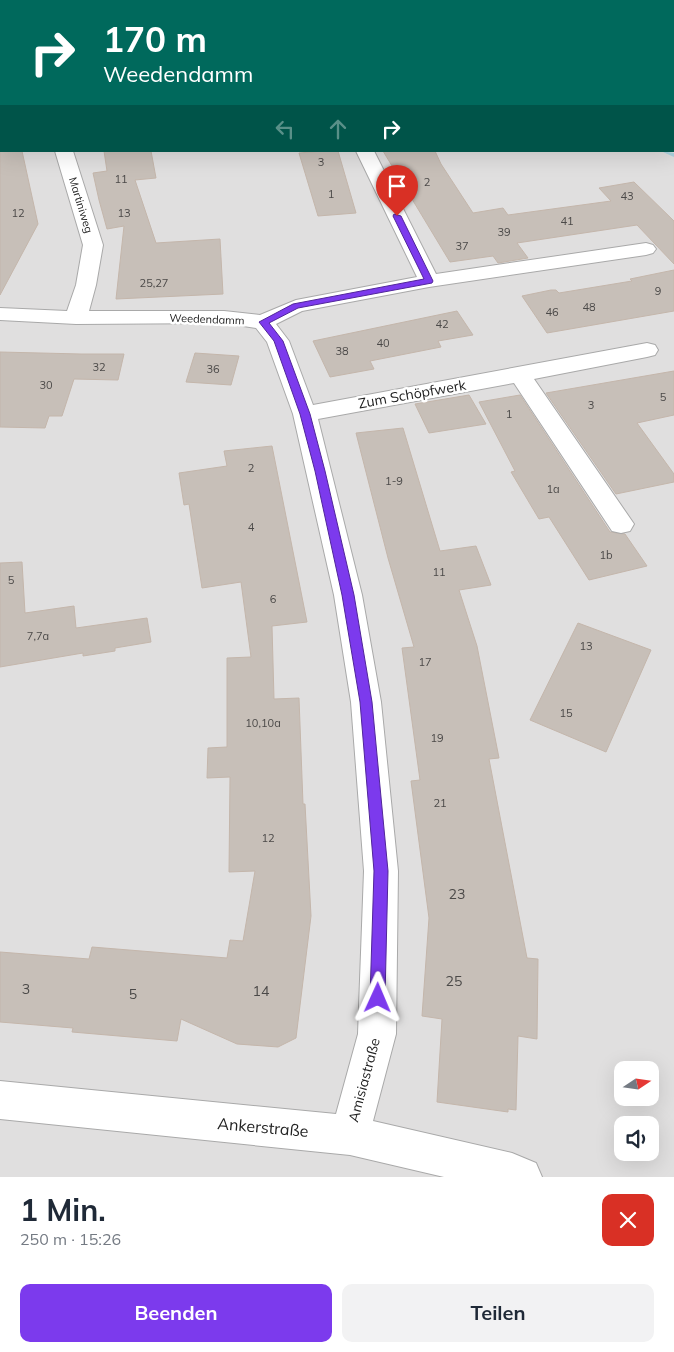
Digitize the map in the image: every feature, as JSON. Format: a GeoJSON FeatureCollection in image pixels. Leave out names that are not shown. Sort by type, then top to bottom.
{"type":"FeatureCollection","features":[{"type":"Feature","properties":{"kind":"street","name":"Martiniweg"},"geometry":{"type":"LineString","coordinates":[[64,152],[93,245],[86,285],[76,318]]}},
{"type":"Feature","properties":{"kind":"street"},"geometry":{"type":"LineString","coordinates":[[365,152],[429,281]]}},
{"type":"Feature","properties":{"kind":"street","name":"Weedendamm"},"geometry":{"type":"LineString","coordinates":[[0,314],[76,318],[224,317],[263,322],[296,306],[429,281],[646,249]]}},
{"type":"Feature","properties":{"kind":"street","name":"Amisiastraße"},"geometry":{"type":"LineString","coordinates":[[263,322],[278,341],[305,414],[348,595],[366,702],[381,871],[377,1034],[350,1135]]}},
{"type":"Feature","properties":{"kind":"street","name":"Zum Schöpfwerk"},"geometry":{"type":"LineString","coordinates":[[305,414],[647,350]]}},
{"type":"Feature","properties":{"kind":"street"},"geometry":{"type":"LineString","coordinates":[[520,375],[621,524]]}},
{"type":"Feature","properties":{"kind":"street","name":"Ankerstraße"},"geometry":{"type":"LineString","coordinates":[[0,1100],[350,1135],[512,1173],[522,1177]]}},
{"type":"Feature","properties":{"kind":"shaded area"},"geometry":{"type":"Polygon","coordinates":[[[0,152],[674,152],[674,1177],[0,1177],[0,152]]]}},
{"type":"Feature","properties":{"kind":"building"},"geometry":{"type":"Polygon","coordinates":[[[0,152],[22,152],[38,224],[0,295],[0,152]]]}},
{"type":"Feature","properties":{"kind":"building"},"geometry":{"type":"Polygon","coordinates":[[[104,152],[151,152],[156,178],[135,180],[156,243],[220,239],[223,294],[116,299],[124,226],[107,229],[93,173],[107,171],[104,152]]]}},
{"type":"Feature","properties":{"kind":"building"},"geometry":{"type":"Polygon","coordinates":[[[338,152],[356,213],[318,216],[299,153],[338,152]]]}},
{"type":"Feature","properties":{"kind":"building"},"geometry":{"type":"Polygon","coordinates":[[[384,152],[435,152],[441,164],[473,213],[503,208],[508,215],[611,201],[599,188],[634,182],[674,221],[674,264],[637,225],[517,243],[528,258],[498,263],[493,256],[450,262],[384,152]]]}},
{"type":"Feature","properties":{"kind":"building"},"geometry":{"type":"Polygon","coordinates":[[[674,270],[674,311],[547,333],[522,296],[551,290],[556,290],[559,293],[632,281],[630,279],[674,270]]]}},
{"type":"Feature","properties":{"kind":"building"},"geometry":{"type":"Polygon","coordinates":[[[457,311],[473,335],[438,341],[441,347],[370,361],[374,369],[330,377],[313,341],[457,311]]]}},
{"type":"Feature","properties":{"kind":"building"},"geometry":{"type":"Polygon","coordinates":[[[0,352],[124,354],[118,380],[74,379],[62,416],[49,416],[45,428],[0,427],[0,352]]]}},
{"type":"Feature","properties":{"kind":"building"},"geometry":{"type":"Polygon","coordinates":[[[195,353],[239,356],[231,385],[186,382],[195,353]]]}},
{"type":"Feature","properties":{"kind":"building"},"geometry":{"type":"Polygon","coordinates":[[[674,371],[674,415],[637,423],[674,474],[674,482],[616,494],[546,393],[674,371]]]}},
{"type":"Feature","properties":{"kind":"building"},"geometry":{"type":"Polygon","coordinates":[[[469,395],[486,424],[429,433],[415,404],[469,395]]]}},
{"type":"Feature","properties":{"kind":"building"},"geometry":{"type":"Polygon","coordinates":[[[520,395],[610,532],[625,534],[647,566],[589,580],[549,517],[539,519],[511,472],[515,471],[479,402],[520,395]]]}},
{"type":"Feature","properties":{"kind":"building"},"geometry":{"type":"Polygon","coordinates":[[[403,428],[440,551],[476,546],[491,585],[459,590],[477,646],[499,758],[489,759],[527,958],[538,959],[537,1039],[518,1036],[516,1110],[508,1109],[508,1112],[437,1102],[442,1019],[422,1016],[429,918],[411,781],[420,780],[402,648],[414,647],[388,558],[356,433],[403,428]]]}},
{"type":"Feature","properties":{"kind":"building"},"geometry":{"type":"Polygon","coordinates":[[[272,446],[307,622],[272,626],[274,699],[299,698],[303,804],[305,804],[311,916],[296,1038],[278,1047],[237,1044],[181,1019],[177,1041],[72,1032],[73,1028],[0,1022],[0,952],[89,959],[92,947],[227,958],[230,940],[243,941],[255,871],[229,872],[230,777],[207,778],[208,748],[227,747],[227,658],[251,657],[241,582],[202,588],[189,504],[184,505],[179,473],[227,466],[224,451],[272,446]]]}},
{"type":"Feature","properties":{"kind":"building"},"geometry":{"type":"Polygon","coordinates":[[[22,562],[25,613],[74,606],[76,628],[147,618],[151,642],[115,648],[115,651],[83,656],[83,653],[0,667],[0,563],[22,562]]]}},
{"type":"Feature","properties":{"kind":"building"},"geometry":{"type":"Polygon","coordinates":[[[578,623],[651,650],[606,752],[530,720],[578,623]]]}},
{"type":"Feature","properties":{"kind":"waterway"},"geometry":{"type":"LineString","coordinates":[[667,152],[674,155]]}},
{"type":"Feature","properties":{"kind":"route"},"geometry":{"type":"LineString","coordinates":[[378,998],[381,871],[366,702],[348,595],[305,414],[278,341],[263,322],[296,306],[429,281],[397,216]]}}]}
